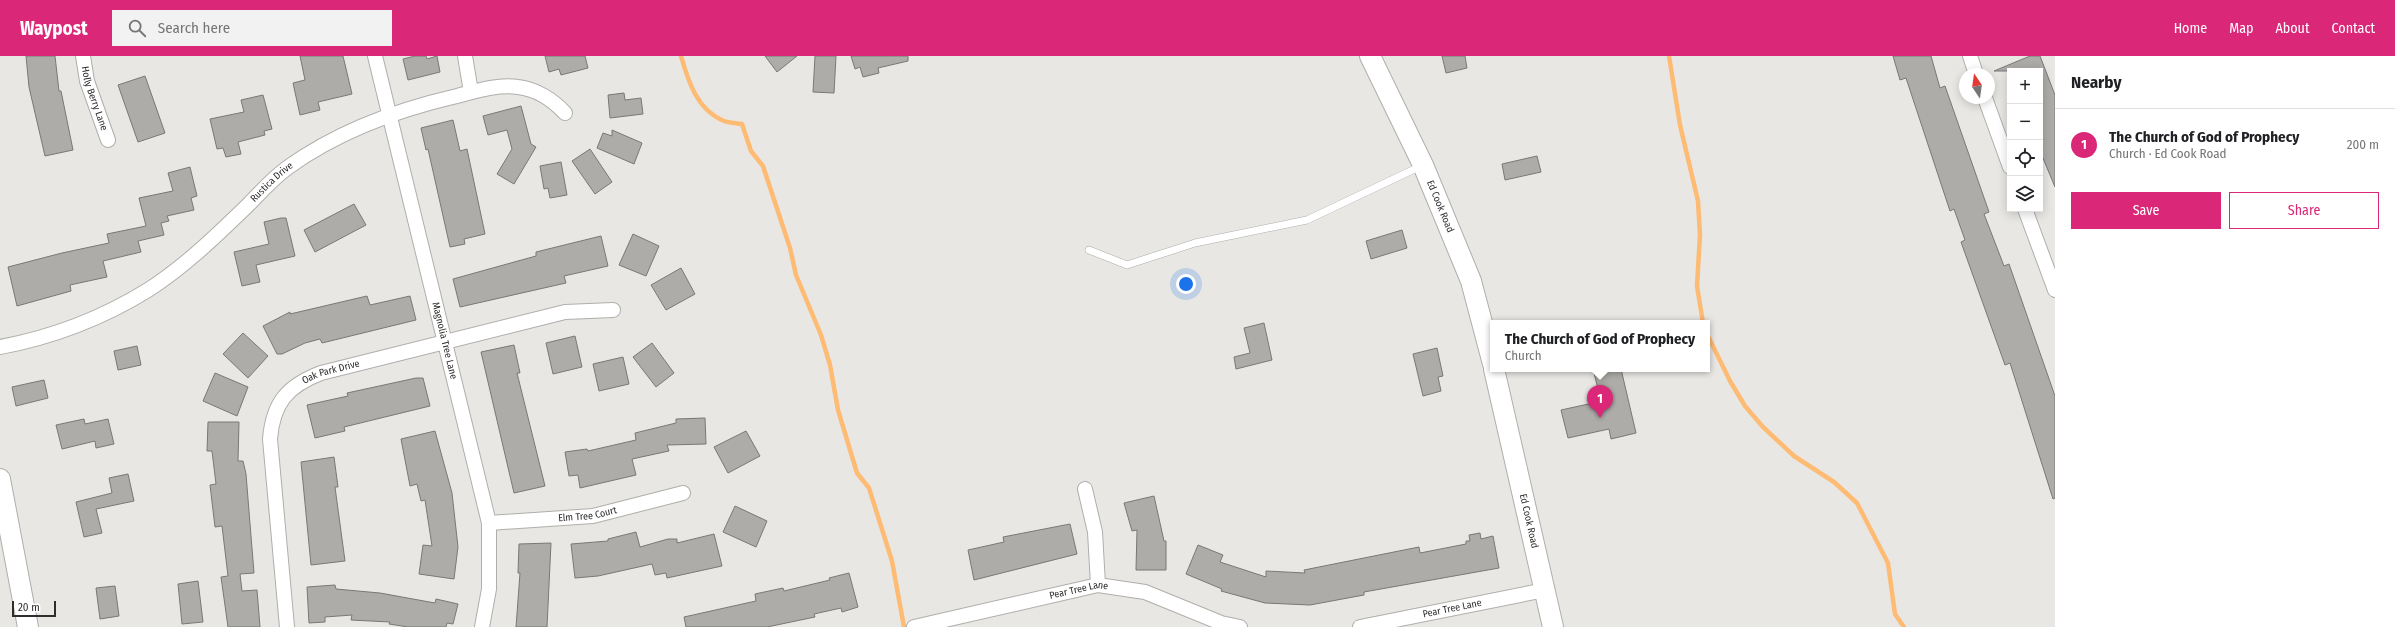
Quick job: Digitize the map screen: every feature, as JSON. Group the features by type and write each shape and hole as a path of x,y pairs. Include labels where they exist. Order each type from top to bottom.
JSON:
{"street":[{"name":"Holly Berry Lane","path":"83,56 87,81 108,140"},
{"name":"Magnolia Tree Lane","path":"375,56 489,523 489,589 482,627"},
{"path":"465,56 471,92"},
{"name":"Ed Cook Road","path":"1370,56 1423,165 1471,281 1490,353"},
{"path":"1970,56 1974,68"},
{"name":"Rustica Drive","path":"0,347 53,335 79,326 134,298 174,271 198,251 286,168 338,138 390,115 471,92 507,86 519,87 554,101 565,113"},
{"path":"1987,104 2007,159"},
{"path":"2026,212 2055,290"},
{"name":"Oak Park Drive","path":"287,627 270,439 272,420 278,406 301,381 320,373 565,312 613,310"},
{"name":"Ed Cook Road","path":"1495,372 1553,627"},
{"path":"0,479 28,627"},
{"path":"1085,488 1095,532 1098,585"},
{"name":"Elm Tree Court","path":"489,523 592,516 683,493"},
{"name":"Pear Tree Lane","path":"914,627 1098,585 1145,592 1221,625 1240,627"},
{"name":"Pear Tree Lane","path":"1360,627 1545,590"}],"lane":[{"path":"1089,250 1127,265 1195,243 1307,220 1423,165"}],"building":[{"path":"26,56 55,56 59,91 61,91 73,150 45,156 29,87"},
{"path":"300,56 343,56 352,94 318,102 320,110 300,115 293,83 305,80"},
{"path":"415,56 426,56 427,59 437,56 440,72 408,80 403,59"},
{"path":"545,56 585,56 588,68 561,75 559,69 549,72"},
{"path":"765,56 797,56 777,72"},
{"path":"815,56 836,56 834,93 813,92"},
{"path":"851,56 908,56 908,61 878,68 879,73 863,77 860,67 855,69"},
{"path":"1442,56 1465,56 1467,68 1446,73"},
{"path":"1893,56 1931,56 1940,88 1945,86 1989,212 1984,214 2004,266 2009,264 2055,396 2055,498 2053,499 2010,363 2005,365 1961,242 1965,240 1954,209 1950,211 1906,78 1900,80"},
{"path":"2030,56 2040,56 2055,95 2055,187 2043,158 2043,68 2007,68 2007,71 1995,71"},
{"path":"145,76 165,133 138,142 118,85"},
{"path":"624,93 625,100 641,98 643,114 610,118 608,95"},
{"path":"263,95 272,129 264,131 265,135 238,142 241,154 226,157 223,148 217,149 210,119 244,112 241,100"},
{"path":"521,106 531,144 536,147 514,184 497,174 512,149 507,130 488,135 483,116"},
{"path":"453,120 460,151 467,149 485,234 464,239 465,244 450,247 428,149 426,150 421,128"},
{"path":"612,130 642,143 634,164 597,148 603,133 612,136"},
{"path":"590,149 612,182 595,194 572,161"},
{"path":"1537,156 1541,172 1505,180 1502,164"},
{"path":"561,162 567,195 550,198 548,188 544,189 540,166"},
{"path":"190,167 197,196 191,198 194,210 167,216 169,221 161,223 164,235 138,241 141,252 103,261 107,277 70,285 71,291 17,306 8,267 109,243 107,234 146,226 139,198 173,191 168,173"},
{"path":"354,204 366,225 315,252 304,230"},
{"path":"286,218 295,256 256,265 260,282 242,286 234,252 269,244 264,222"},
{"path":"1402,230 1407,248 1371,259 1366,241"},
{"path":"633,234 659,246 646,276 619,265"},
{"path":"601,236 608,266 564,276 566,283 460,307 453,279 536,256 536,252"},
{"path":"681,268 695,294 666,310 651,285"},
{"path":"367,296 370,305 410,296 416,320 322,343 320,339 305,343 282,354 277,354 263,326 290,312 290,314"},
{"path":"1264,323 1272,360 1236,369 1234,357 1250,353 1244,328"},
{"path":"243,333 268,356 248,378 223,354"},
{"path":"575,336 582,367 553,374 546,343"},
{"path":"652,343 674,373 656,387 633,357"},
{"path":"514,345 520,373 517,373 545,486 514,493 481,352"},
{"path":"137,346 141,365 118,370 114,351"},
{"path":"1437,348 1443,376 1438,377 1441,391 1423,396 1413,354"},
{"path":"623,357 629,384 599,391 593,364"},
{"path":"1594,372 1622,372 1636,433 1611,439 1609,429 1568,438 1561,410 1593,403 1592,395 1599,393"},
{"path":"215,373 248,387 237,416 203,401"},
{"path":"416,378 423,378 430,406 344,427 345,431 315,438 307,405 348,396 347,393"},
{"path":"44,380 48,398 16,406 12,387"},
{"path":"705,418 706,444 667,445 669,451 632,459 636,475 580,488 578,475 569,476 565,452 587,449 588,451 636,440 635,433 676,423 676,419"},
{"path":"84,419 85,424 108,419 114,444 96,448 95,441 62,449 56,425"},
{"path":"208,422 239,422 238,461 243,461 246,474 254,573 240,574 242,591 257,590 260,627 228,627 221,577 228,576 222,526 215,527 210,485 216,484 212,451 207,451"},
{"path":"435,431 452,493 458,547 454,579 419,574 423,545 432,546 425,500 421,501 417,484 410,486 401,439"},
{"path":"746,431 760,456 728,473 714,447"},
{"path":"334,457 338,487 335,487 345,561 311,565 301,462"},
{"path":"128,474 134,501 96,509 102,533 84,537 76,502 112,493 109,478"},
{"path":"1154,496 1164,541 1166,541 1166,570 1136,570 1137,530 1132,531 1124,503"},
{"path":"735,506 767,521 756,547 723,532"},
{"path":"1070,524 1077,554 974,580 968,550 1004,542 1003,537"},
{"path":"636,532 640,547 668,539 677,539 677,543 714,534 722,566 667,578 666,573 655,575 652,564 598,576 575,578 571,544 608,541 608,539"},
{"path":"1480,533 1481,539 1493,536 1499,568 1364,592 1364,595 1310,605 1265,603 1221,591 1222,589 1186,574 1198,545 1223,555 1220,562 1266,577 1266,571 1305,573 1304,570 1419,547 1420,553 1466,544 1466,541 1470,541 1469,535"},
{"path":"551,543 547,627 516,627 520,573 518,573 519,544"},
{"path":"849,573 858,607 842,612 841,608 814,614 815,617 767,627 686,627 684,617 756,601 755,594 783,588 784,591 830,580 829,578"},
{"path":"198,581 203,622 182,624 178,584"},
{"path":"335,585 336,589 380,593 435,603 436,599 458,604 453,624 447,623 446,627 408,627 389,624 390,622 351,620 352,615 325,617 325,622 309,623 307,587"},
{"path":"115,586 119,616 100,619 96,588"}],"waterway":[{"path":"681,56 691,85 700,102 707,110 724,121 742,124 751,151 763,166 790,248 796,275 821,335 830,365 838,410 857,473 869,488 892,561 904,627"},
{"path":"1669,56 1680,125 1698,201 1700,235 1697,286 1703,320"},
{"path":"1710,340 1730,381 1745,406 1763,427 1794,456 1834,482 1857,503 1888,563 1895,614 1904,627"}],"place":[{"name":"The Church of God of Prophecy","path":"1600,418"}]}
